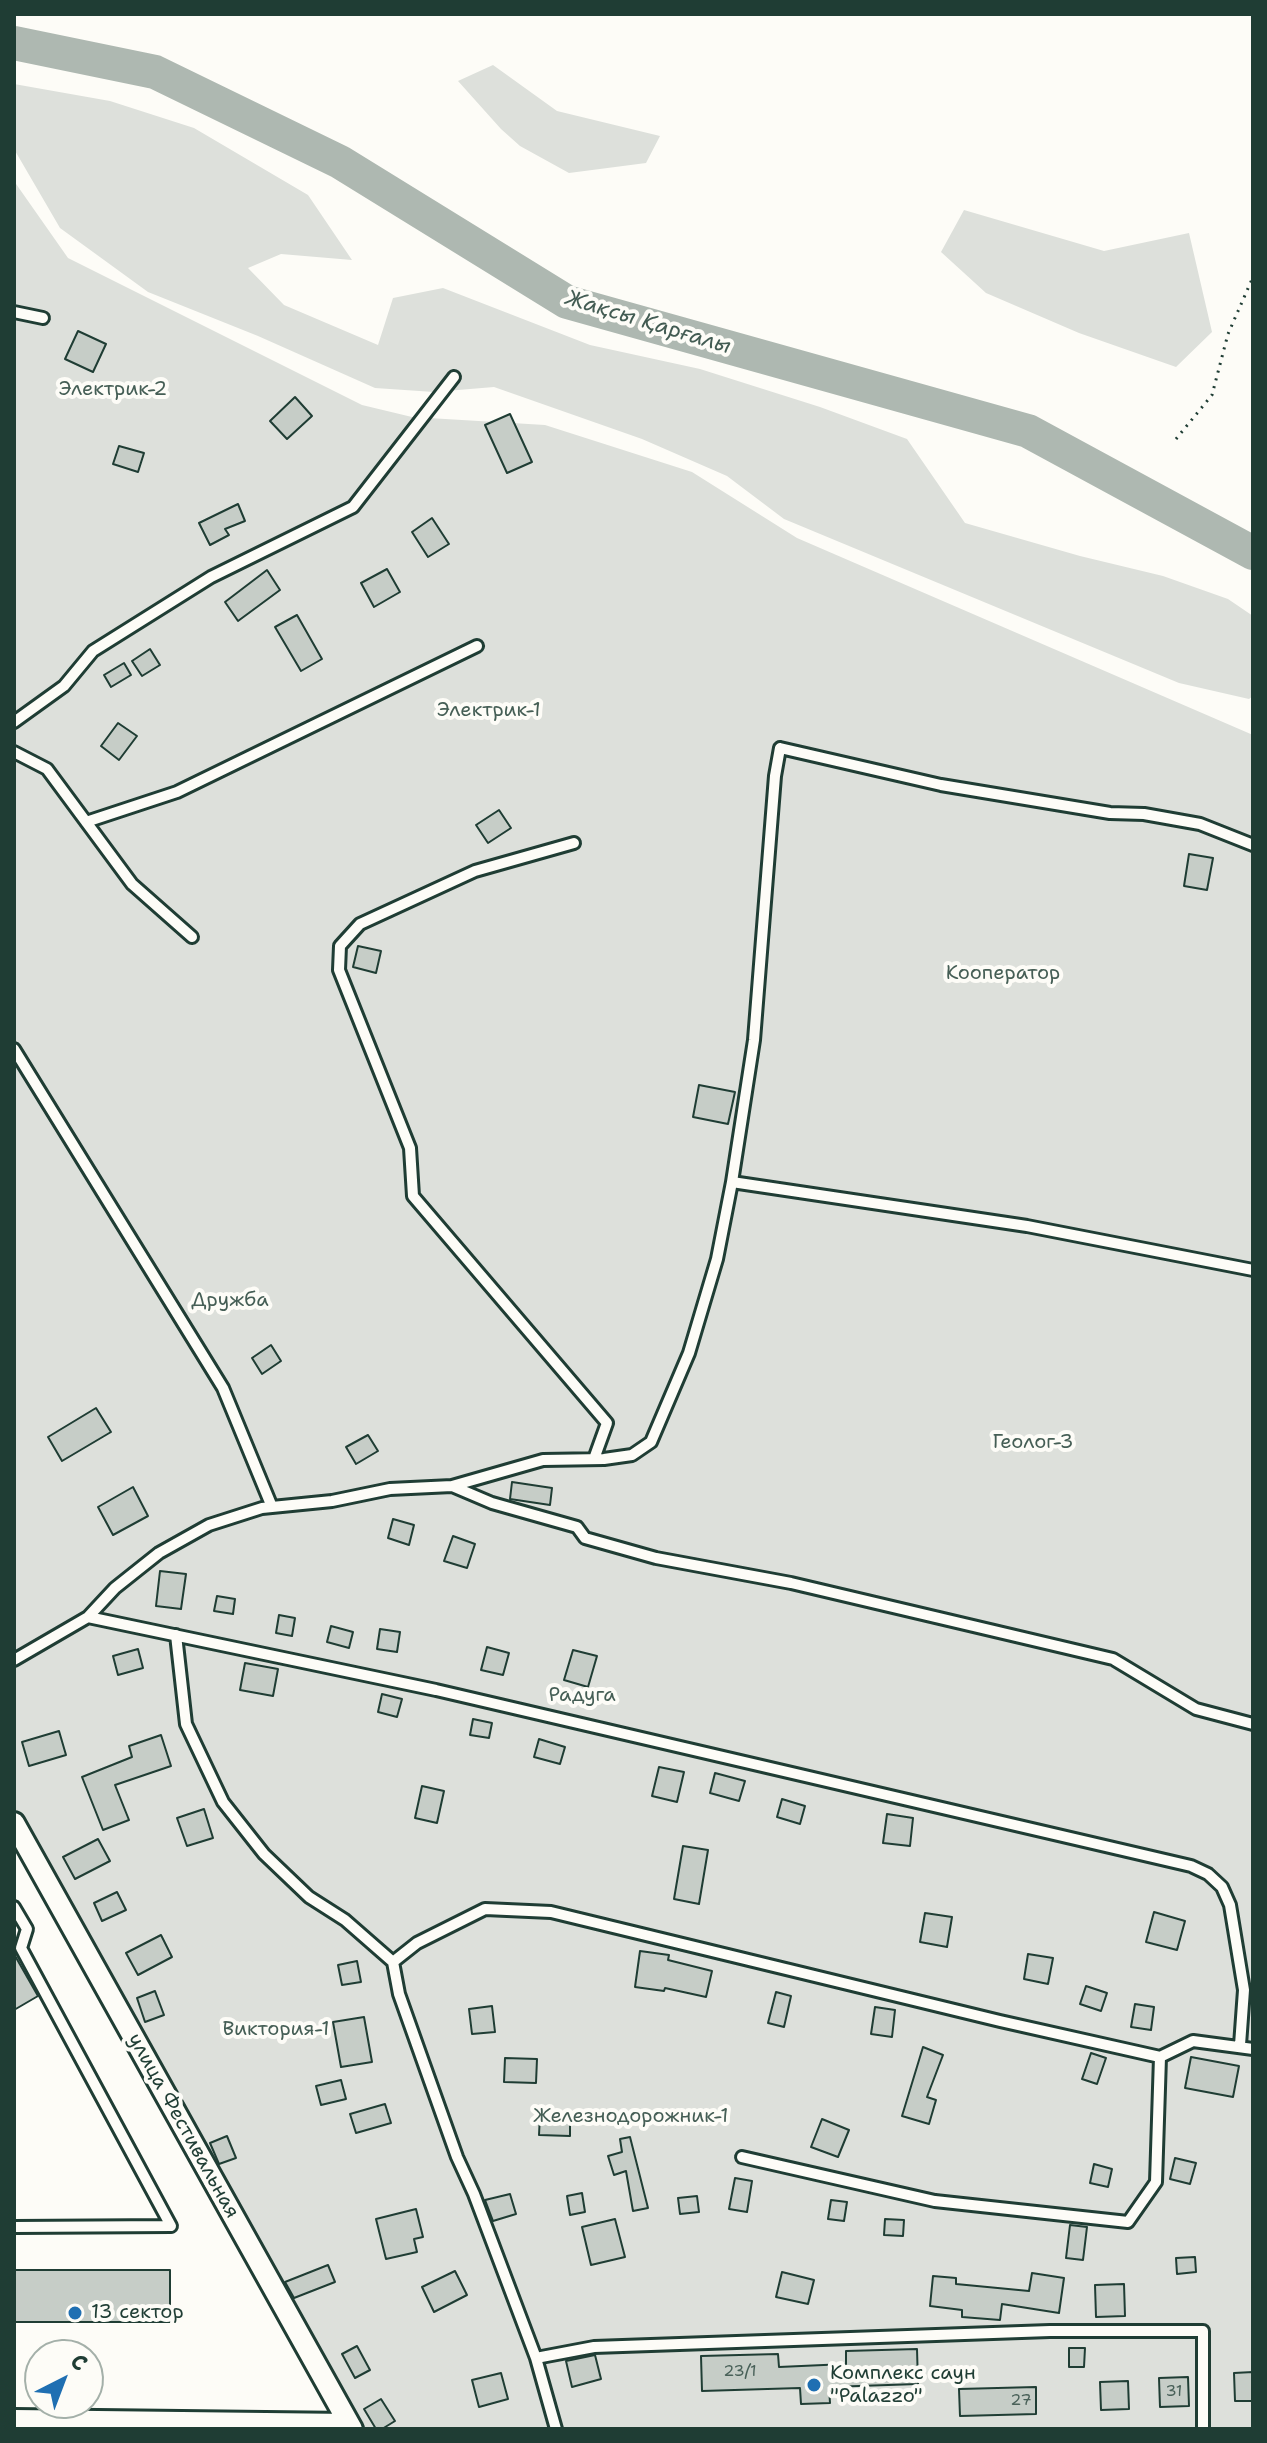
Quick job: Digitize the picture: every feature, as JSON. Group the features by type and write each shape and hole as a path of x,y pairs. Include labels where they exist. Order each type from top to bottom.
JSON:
{"street":[{"name":"улица Фестивальная","path":"14,1823 351,2426"},
{"path":"14,2420 351,2426"}],"lane":[{"path":"14,312 43,318"},
{"path":"14,722 64,686 93,651 211,577 353,507 454,377"},
{"path":"86,822 177,792 477,646"},
{"path":"14,1660 88,1617 115,1588 159,1553 209,1525 272,1507 332,1501 390,1489 452,1486 543,1460 632,1455 651,1442 689,1353 717,1259 732,1182 754,1040 775,776 780,748 941,785 1110,813 1144,814 1200,824 1253,845"},
{"path":"14,752 47,769 132,884 192,937"},
{"path":"574,843 475,871 360,924 340,946 339,970 410,1148 413,1196 607,1423 594,1459"},
{"path":"14,1049 223,1388 272,1507"},
{"path":"732,1182 1027,1226 1253,1270"},
{"path":"452,1486 492,1503 577,1527 585,1538 656,1558 791,1583 1113,1659 1196,1709 1253,1724"},
{"path":"88,1617 466,1697 1191,1866 1208,1874 1222,1887 1230,1905 1244,1990 1240,2045"},
{"path":"176,1635 186,1724 223,1802 264,1854 309,1897 345,1920 393,1962 399,1994 457,2157 536,2358 556,2429"},
{"path":"14,1907 27,1929 18,1950 171,2226 14,2227"},
{"path":"393,1962 417,1943 485,1909 551,1912 1160,2057 1193,2041 1253,2049"},
{"path":"742,2157 935,2201 1128,2222 1156,2182 1160,2057"},
{"path":"536,2358 594,2347 1050,2331 1203,2331 1203,2429"}],"path":[{"path":"1176,439 1212,395 1228,334 1253,277"}],"green space":[{"path":"493,65 557,111 660,136 646,163 569,173 520,146 458,81"},
{"path":"14,84 110,101 194,128 308,195 352,260 281,254 248,268 284,305 378,345 393,298 443,288 590,345 700,369 820,407 907,439 965,523 1163,576 1228,599 1253,616 1253,696 1249,699 1179,683 784,519 727,476 642,439 494,387 434,392 375,388 148,292 60,228 14,149"},
{"path":"14,181 68,258 362,405 412,417 545,425 692,472 797,538 1253,735 1253,2429 352,2429 14,1823"},
{"path":"964,210 1104,251 1189,233 1212,332 1176,367 1079,333 986,293 941,252"}],"building":[{"path":"78,331 106,344 93,372 65,359"},
{"path":"295,397 312,416 287,439 270,421"},
{"path":"510,414 532,462 507,473 485,425"},
{"path":"119,446 144,453 138,472 113,464"},
{"path":"238,504 245,521 225,529 229,535 210,545 199,523"},
{"path":"432,518 449,544 428,557 412,532"},
{"path":"387,569 400,592 374,607 361,583"},
{"path":"267,570 280,590 238,621 225,602"},
{"path":"297,615 322,659 301,671 275,627"},
{"path":"150,649 160,665 142,676 132,661"},
{"path":"124,663 131,675 111,687 104,675"},
{"path":"118,723 137,736 119,760 101,746"},
{"path":"499,810 511,828 488,843 476,825"},
{"path":"1189,854 1213,858 1207,890 1184,886"},
{"path":"358,946 381,951 376,973 353,967"},
{"path":"699,1085 735,1092 728,1124 693,1117"},
{"path":"271,1345 281,1361 262,1374 252,1358"},
{"path":"96,1408 111,1432 62,1461 48,1437"},
{"path":"368,1435 378,1451 356,1464 346,1447"},
{"path":"512,1482 552,1488 550,1505 510,1499"},
{"path":"133,1487 148,1516 113,1535 98,1507"},
{"path":"393,1519 414,1525 409,1545 388,1538"},
{"path":"453,1536 475,1544 467,1568 444,1561"},
{"path":"160,1571 186,1574 181,1609 156,1606"},
{"path":"217,1596 235,1599 233,1614 214,1611"},
{"path":"279,1615 295,1618 292,1636 276,1633"},
{"path":"331,1626 353,1632 349,1648 327,1642"},
{"path":"380,1629 400,1632 397,1652 377,1649"},
{"path":"487,1647 509,1653 503,1675 481,1670"},
{"path":"138,1649 143,1668 118,1675 113,1656"},
{"path":"573,1650 597,1656 588,1687 564,1680"},
{"path":"245,1663 278,1669 273,1696 240,1690"},
{"path":"382,1694 402,1699 397,1717 378,1712"},
{"path":"473,1719 492,1723 489,1738 470,1735"},
{"path":"59,1731 66,1755 29,1766 22,1742"},
{"path":"161,1735 171,1766 115,1785 129,1820 103,1830 82,1777 132,1757 129,1746"},
{"path":"539,1739 565,1747 560,1764 534,1757"},
{"path":"659,1767 684,1772 677,1802 652,1796"},
{"path":"715,1773 745,1781 739,1801 710,1793"},
{"path":"422,1786 444,1791 437,1823 415,1818"},
{"path":"782,1799 805,1806 800,1824 777,1817"},
{"path":"204,1809 213,1838 187,1846 177,1818"},
{"path":"887,1814 913,1818 910,1846 883,1843"},
{"path":"98,1839 110,1861 75,1879 63,1857"},
{"path":"683,1846 708,1850 699,1904 674,1899"},
{"path":"117,1892 126,1910 102,1921 94,1903"},
{"path":"1154,1912 1185,1921 1177,1950 1146,1942"},
{"path":"925,1913 952,1917 947,1947 920,1942"},
{"path":"161,1935 172,1957 138,1975 126,1953"},
{"path":"640,1951 669,1955 668,1960 712,1971 706,1997 665,1988 664,1991 635,1987"},
{"path":"14,1954 38,1996 14,2010"},
{"path":"1028,1954 1053,1958 1048,1984 1024,1979"},
{"path":"357,1961 361,1982 342,1985 338,1965"},
{"path":"1086,1986 1107,1993 1101,2011 1080,2004"},
{"path":"155,1991 164,2015 145,2022 137,1998"},
{"path":"776,1992 791,1996 784,2027 768,2023"},
{"path":"1135,2004 1154,2007 1151,2030 1131,2027"},
{"path":"492,2006 495,2032 472,2034 469,2009"},
{"path":"875,2007 895,2010 892,2037 871,2034"},
{"path":"364,2017 372,2062 341,2067 333,2022"},
{"path":"923,2047 943,2055 927,2097 936,2100 929,2124 902,2116"},
{"path":"1091,2053 1106,2058 1097,2084 1082,2079"},
{"path":"1191,2057 1239,2066 1233,2097 1185,2088"},
{"path":"505,2058 537,2059 536,2083 504,2082"},
{"path":"341,2080 346,2099 321,2105 316,2086"},
{"path":"385,2104 391,2123 356,2133 350,2114"},
{"path":"540,2115 570,2116 570,2136 539,2135"},
{"path":"822,2119 849,2130 838,2157 811,2147"},
{"path":"227,2136 236,2158 219,2164 210,2143"},
{"path":"630,2137 648,2208 633,2211 626,2171 614,2175 608,2156 622,2152 620,2139"},
{"path":"1175,2158 1196,2163 1190,2184 1170,2179"},
{"path":"1094,2164 1112,2169 1108,2187 1090,2183"},
{"path":"735,2178 752,2181 747,2212 729,2209"},
{"path":"582,2193 585,2212 570,2215 567,2196"},
{"path":"510,2194 516,2214 493,2221 485,2200"},
{"path":"697,2196 699,2212 680,2214 678,2198"},
{"path":"831,2200 847,2202 844,2221 828,2219"},
{"path":"416,2209 423,2237 414,2239 417,2252 386,2259 376,2219"},
{"path":"615,2219 625,2257 591,2265 582,2227"},
{"path":"885,2219 904,2220 903,2236 884,2235"},
{"path":"1070,2225 1087,2227 1083,2260 1066,2258"},
{"path":"1195,2257 1196,2272 1177,2274 1176,2258"},
{"path":"328,2265 335,2282 294,2298 285,2282"},
{"path":"14,2270 170,2270 170,2322 14,2322"},
{"path":"455,2271 467,2295 434,2312 422,2287"},
{"path":"782,2272 814,2280 808,2304 776,2297"},
{"path":"1032,2273 1064,2278 1059,2313 1002,2304 1000,2320 962,2317 962,2310 930,2306 933,2276 956,2278 956,2284 1029,2291"},
{"path":"1124,2284 1125,2316 1096,2317 1095,2285"},
{"path":"357,2346 370,2370 355,2378 342,2354"},
{"path":"1069,2348 1085,2348 1084,2367 1069,2367"},
{"path":"917,2349 918,2384 829,2387 830,2403 801,2404 800,2388 702,2391 701,2356 778,2354 779,2367 846,2364 846,2351"},
{"path":"595,2355 601,2379 572,2387 566,2361"},
{"path":"1253,2372 1253,2401 1235,2401 1234,2373"},
{"path":"501,2373 508,2399 479,2407 472,2380"},
{"path":"1188,2377 1189,2406 1160,2407 1159,2378"},
{"path":"1128,2381 1129,2409 1101,2410 1100,2382"},
{"path":"1036,2387 1036,2414 960,2416 959,2389"},
{"path":"381,2399 395,2421 376,2429 364,2409"}],"waterway":[{"name":"Жақсы Қарғалы","path":"14,43 155,72 340,162 567,302 1028,431 1253,553"}],"place":[{"name":"13 сектор","path":"75,2313"},
{"name":"Комплекс саун \"Palazzo\"","path":"814,2385"}],"park label":[{"name":"Электрик-2","path":"113,390"},
{"name":"Электрик-1","path":"489,711"},
{"name":"Кооператор","path":"1003,974"},
{"name":"Дружба","path":"230,1301"},
{"name":"Геолог-3","path":"1033,1443"},
{"name":"Радуга","path":"582,1696"},
{"name":"Виктория-1","path":"276,2030"},
{"name":"Железнодорожник-1","path":"631,2117"}]}
